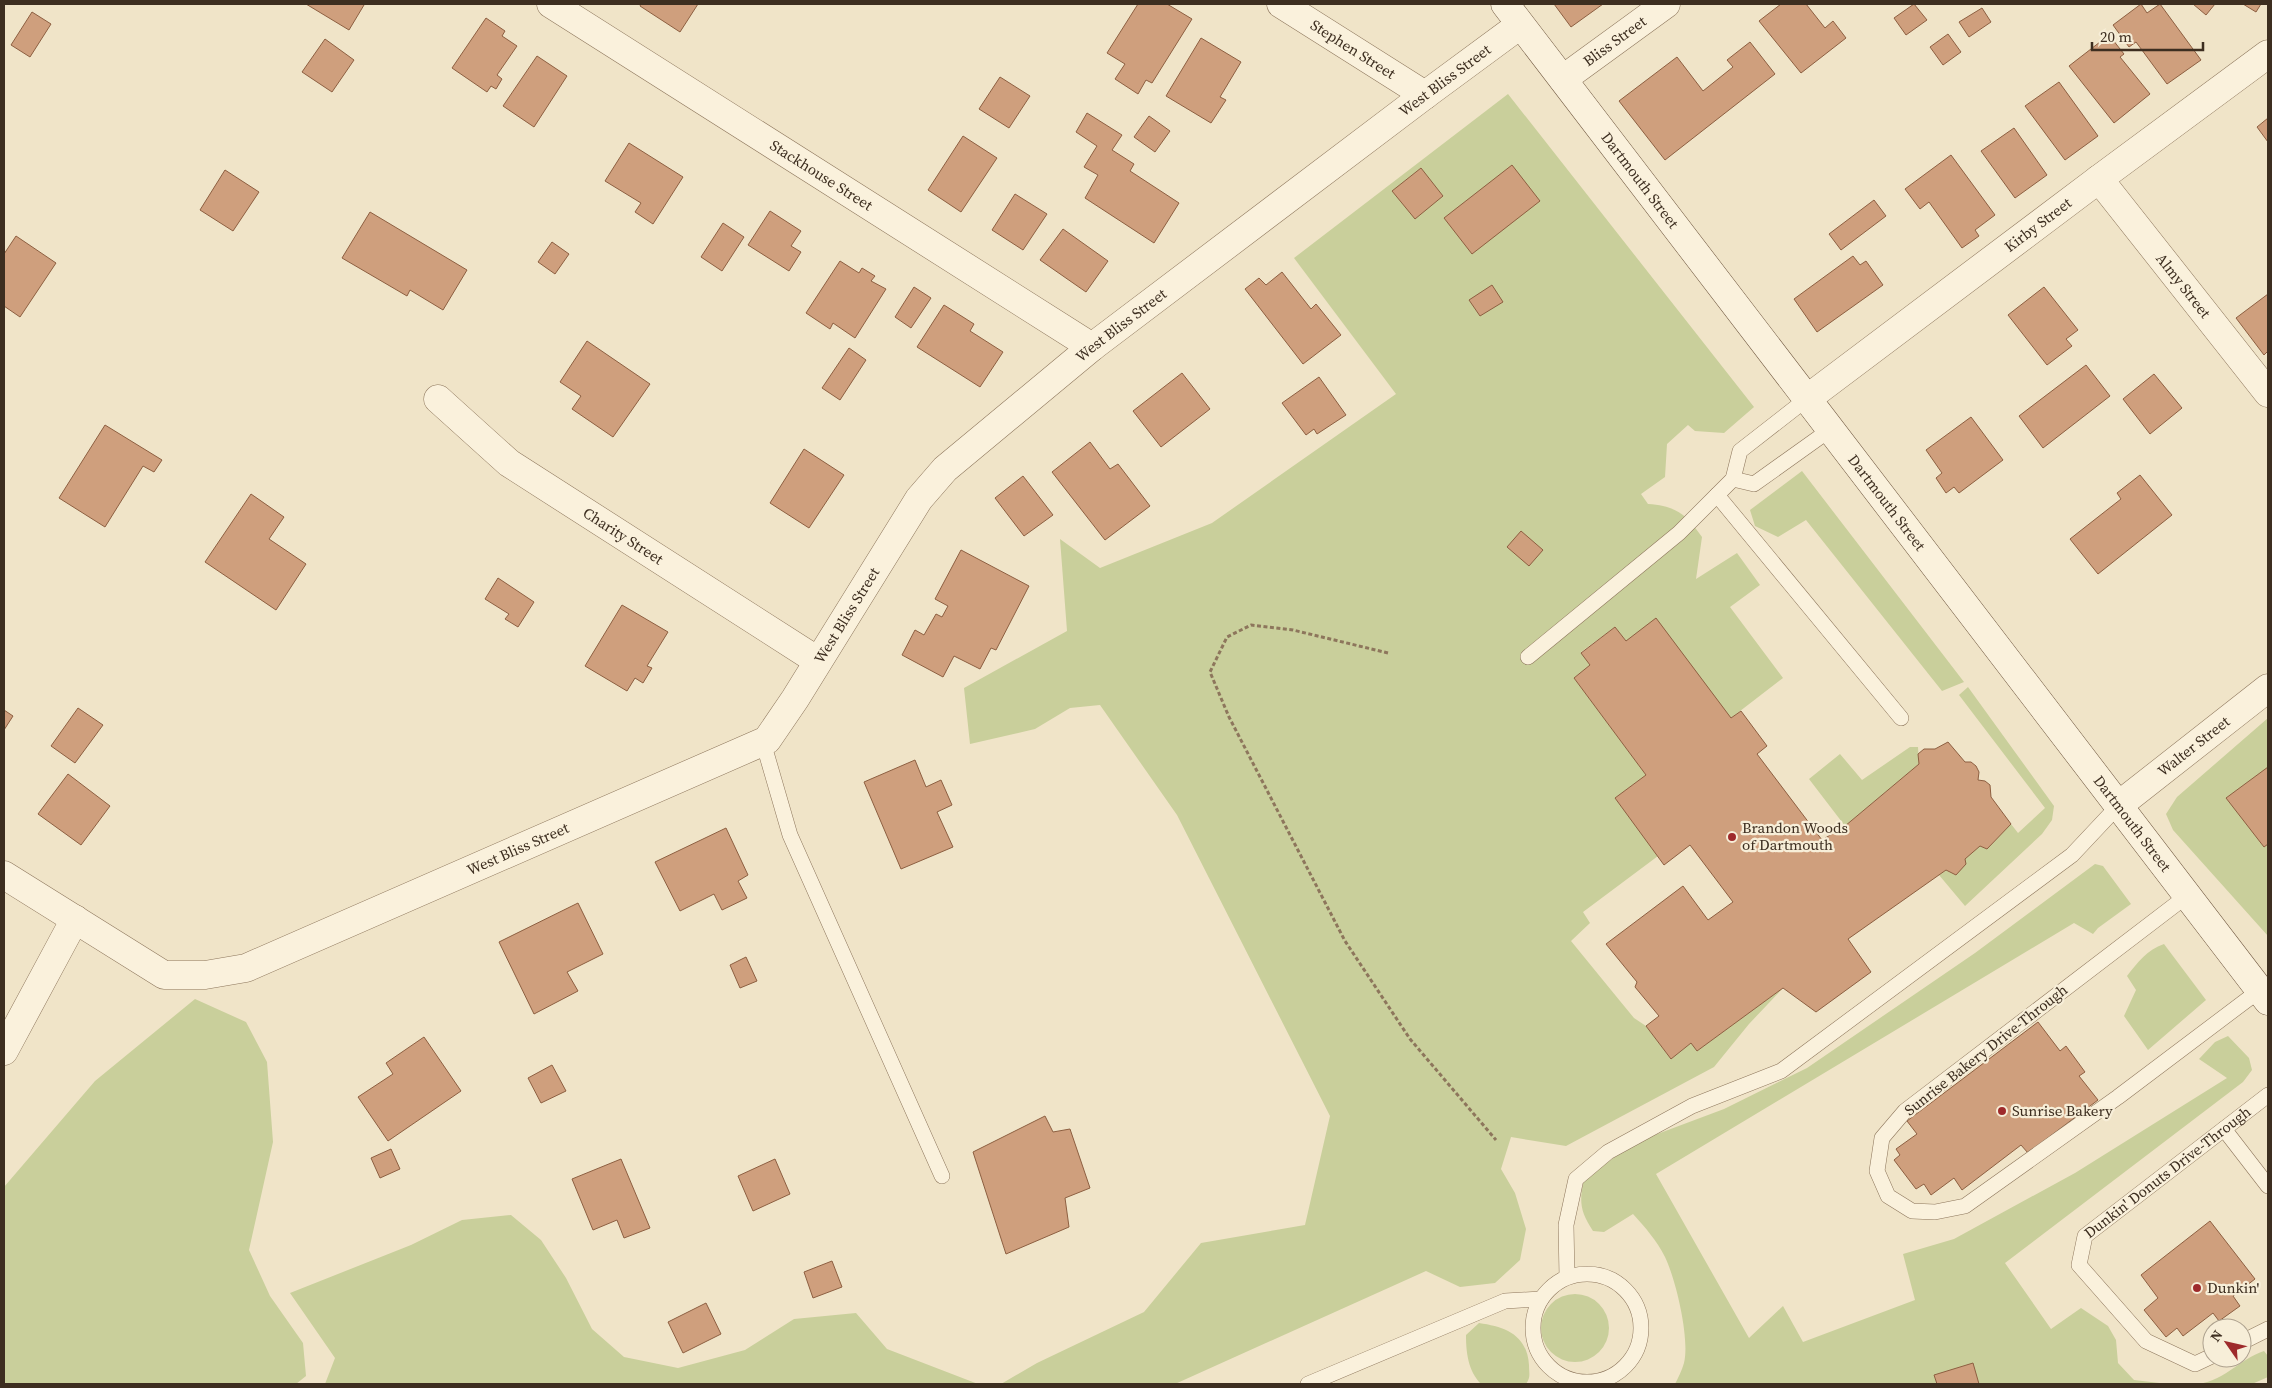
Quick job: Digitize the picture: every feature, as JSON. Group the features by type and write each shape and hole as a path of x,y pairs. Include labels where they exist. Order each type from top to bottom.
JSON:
{"street":[{"name":"Stackhouse Street","path":"551,4 1092,347"},
{"name":"Stephen Street","path":"1281,4 1425,95"},
{"name":"Bliss Street","path":"1563,80 1666,4"},
{"name":"West Bliss Street","path":"4,875 164,975 205,975 246,968 767,740 919,499 945,469 1092,347 1425,95 1513,14"},
{"name":"Dartmouth Street","path":"1513,14 2264,995"},
{"name":"Kirby Street","path":"1808,398 2268,54"},
{"name":"Almy Street","path":"2099,179 2268,393"},
{"name":"Charity Street","path":"438,399 509,464 818,661"},
{"name":"Walter Street","path":"2119,805 2268,688"},
{"path":"4,1051 75,919"}],"lane":[{"path":"1528,657 1679,533 1733,480 1740,451 1808,398"},
{"path":"1733,480 1754,484 1831,429"},
{"path":"1717,495 1901,718"},
{"path":"762,742 790,835 942,1176"},
{"path":"1567,1277 1566,1225 1576,1179 1608,1152 1692,1106 1781,1071 2072,855 2119,805"},
{"name":"Sunrise Bakery Drive-Through","path":"2188,896 1904,1111 1882,1138 1877,1171 1888,1196 1912,1211 1935,1212 1965,1206 2264,995"},
{"name":"Dunkin' Donuts Drive-Through","path":"2202,1361 2195,1364 2146,1341 2079,1265 2085,1236 2268,1095"},
{"path":"2224,1129 2268,1186"},
{"path":"1583,1274 1600,1275 1616,1282 1628,1292 1638,1309 1641,1328 1638,1346 1629,1363 1614,1375 1596,1382 1577,1383 1560,1375 1545,1364 1536,1347 1532,1331 1534,1314 1541,1298 1552,1285 1567,1277 1583,1274"},
{"path":"1308,1384 1505,1301 1541,1298"},
{"path":"2252,1337 2268,1328"}],"path":[{"path":"1388,653 1292,630 1251,625 1227,638 1210,672 1229,717 1345,941 1410,1039 1496,1140"}],"green space":[{"path":"1508,94 1754,407 1724,433 1695,431 1688,425 1667,444 1665,477 1641,494 1648,504 1666,507 1680,513 1691,522 1702,537 1696,579 1737,553 1760,585 1730,607 1783,678 1731,718 1626,641 1615,627 1581,652 1590,665 1574,678 1646,775 1615,798 1658,856 1583,912 1590,923 1571,941 1634,1018 1646,1026 1671,1059 1691,1043 1697,1051 1783,988 1749,1024 1714,1067 1566,1146 1511,1137 1501,1169 1515,1193 1526,1229 1520,1260 1495,1283 1460,1287 1426,1271 1175,1384 1001,1384 1037,1363 1144,1312 1201,1243 1305,1225 1330,1116 1177,815 1100,705 1070,708 1035,729 970,744 964,688 1067,631 1060,539 1100,568 1212,523 1396,394 1294,258"},
{"path":"1802,471 1964,682 1942,691 1806,520 1778,537 1755,526 1750,510"},
{"path":"1968,687 2054,806 2052,820 2042,834 1965,906 1939,875 1980,846 1987,849 2011,824 2018,833 2045,808 1959,695"},
{"path":"2268,718 2268,936 2173,830 2166,814 2177,797"},
{"path":"1910,747 1918,747 1919,764 1845,826 1809,779 1840,754 1862,780"},
{"path":"2095,864 2103,866 2131,904 2098,928 2093,934 2074,923 1656,1174 1749,1338 1783,1306 1803,1342 1915,1300 1903,1254 1954,1239 2075,1173 2227,1078 2199,1059 2215,1042 2228,1036 2249,1058 2252,1070 2243,1082 2005,1263 2051,1329 2081,1308 2108,1326 2116,1340 2118,1363 2134,1380 2168,1384 1675,1384 1684,1363 1684,1325 1677,1294 1665,1257 1650,1234 1633,1214 1604,1232 1593,1231 1583,1212 1581,1194 1584,1179 1636,1142 1724,1109 1807,1068 1975,953"},
{"path":"2164,944 2206,1000 2148,1050 2124,1016 2136,990 2127,976 2148,953"},
{"path":"195,999 246,1022 267,1062 273,1142 249,1250 270,1296 303,1343 306,1376 296,1384 4,1384 4,1187 95,1081"},
{"path":"511,1215 541,1240 566,1278 592,1329 624,1357 678,1368 745,1350 794,1319 856,1313 887,1349 978,1384 325,1384 335,1358 290,1293 411,1245 462,1220"},
{"path":"1582,1294 1594,1300 1603,1309 1609,1321 1607,1341 1599,1352 1582,1362 1568,1362 1551,1352 1543,1341 1541,1321 1551,1304 1562,1296"},
{"path":"1479,1323 1506,1330 1513,1334 1524,1346 1529,1365 1529,1377 1526,1384 1481,1384 1477,1379 1469,1361 1466,1335"},
{"path":"2264,1351 2268,1356 2268,1377 2252,1384 2193,1384 2213,1380 2234,1368 2252,1368 2252,1357"}],"building":[{"path":"306,4 362,4 364,5 349,30"},
{"path":"641,4 698,4 680,32 640,6"},
{"path":"1138,4 1167,4 1192,19 1152,83 1146,80 1138,94 1115,79 1125,64 1107,53"},
{"path":"1554,4 1603,4 1571,27"},
{"path":"1781,4 1806,4 1825,28 1833,21 1846,38 1801,73 1759,21"},
{"path":"1914,4 1927,20 1906,35 1894,18"},
{"path":"2141,4 2147,13 2160,4 2201,60 2167,84 2136,42 2129,47 2113,25"},
{"path":"2193,4 2215,4 2206,15"},
{"path":"2243,4 2261,4 2256,12"},
{"path":"1982,8 1991,22 1969,37 1959,22"},
{"path":"32,12 51,24 30,57 11,45"},
{"path":"486,18 505,31 502,36 517,46 497,75 502,79 496,89 491,86 487,92 452,68"},
{"path":"1948,34 1961,52 1943,65 1930,47"},
{"path":"2109,35 2124,54 2120,57 2150,94 2114,123 2069,66"},
{"path":"1201,38 1241,62 1220,97 1226,100 1211,123 1166,96"},
{"path":"325,39 354,60 332,92 302,72"},
{"path":"1750,42 1775,74 1665,160 1619,101 1677,57 1703,91 1733,67 1727,60"},
{"path":"537,56 567,76 534,127 503,106"},
{"path":"1000,77 1030,96 1009,128 979,109"},
{"path":"2059,82 2098,136 2065,160 2025,106"},
{"path":"1087,113 1122,135 1112,150 1134,164 1130,171 1179,203 1154,243 1085,198 1098,175 1084,167 1097,146 1076,132"},
{"path":"1149,116 1170,131 1155,152 1134,137"},
{"path":"2268,118 2268,142 2257,127"},
{"path":"2014,128 2047,175 2015,198 1981,151"},
{"path":"963,136 997,158 961,212 928,190"},
{"path":"629,143 683,177 653,224 635,212 641,203 605,181"},
{"path":"1951,155 1995,215 1975,230 1979,236 1962,248 1929,202 1920,209 1905,189"},
{"path":"1512,165 1540,201 1472,254 1444,218"},
{"path":"1421,168 1443,196 1415,219 1392,191"},
{"path":"225,170 259,192 233,231 200,210"},
{"path":"1015,194 1047,214 1023,250 992,230"},
{"path":"1874,200 1886,216 1841,250 1829,234"},
{"path":"770,211 801,231 791,246 801,252 789,271 748,245"},
{"path":"370,212 467,270 443,310 410,290 407,296 342,258"},
{"path":"723,223 744,237 722,271 701,257"},
{"path":"1063,229 1108,261 1086,292 1040,260"},
{"path":"16,236 56,263 20,317 4,306 4,254"},
{"path":"552,242 569,254 555,274 538,262"},
{"path":"1853,256 1860,265 1866,261 1883,285 1817,332 1794,299"},
{"path":"840,261 859,273 862,268 875,276 871,281 886,289 855,338 833,323 830,329 806,313"},
{"path":"1282,272 1311,309 1316,304 1341,335 1303,364 1245,289 1259,278 1266,285"},
{"path":"1492,285 1503,302 1480,316 1469,300"},
{"path":"914,287 931,298 911,328 895,317"},
{"path":"2044,287 2078,330 2066,339 2072,346 2047,365 2008,315"},
{"path":"2268,294 2268,351 2264,355 2236,318"},
{"path":"944,305 974,324 970,331 1003,352 980,387 917,347"},
{"path":"587,341 650,384 613,437 572,409 581,396 560,382"},
{"path":"849,348 866,360 840,400 822,388"},
{"path":"2086,365 2110,396 2043,448 2019,416"},
{"path":"1182,373 1210,409 1161,447 1133,411"},
{"path":"2154,374 2182,408 2150,434 2123,399"},
{"path":"1319,377 1346,415 1317,434 1314,429 1306,435 1282,403"},
{"path":"1971,417 2003,460 1959,493 1954,487 1946,493 1936,478 1942,473 1926,450"},
{"path":"105,425 162,460 154,472 143,466 105,527 59,498"},
{"path":"1090,442 1110,469 1118,464 1150,506 1105,540 1052,472"},
{"path":"804,449 844,475 809,528 770,503"},
{"path":"2140,475 2172,515 2098,574 2070,539 2121,499 2117,493"},
{"path":"1023,476 1053,515 1024,536 995,498"},
{"path":"251,494 284,517 269,539 306,564 276,610 205,562"},
{"path":"1521,531 1543,550 1529,566 1507,547"},
{"path":"961,550 1029,586 996,650 991,648 980,669 954,656 943,677 902,655 915,630 924,635 936,614 942,617 948,606 935,599"},
{"path":"498,578 534,602 518,627 505,619 509,614 485,599"},
{"path":"622,605 668,632 647,666 652,668 643,683 635,678 627,691 585,666"},
{"name":"Brandon Woods of Dartmouth","path":"1656,618 1731,718 1741,711 1767,746 1757,754 1822,840 1845,826 1919,764 1918,754 1924,749 1935,749 1948,742 1965,762 1971,762 1976,766 1979,772 1978,780 1985,781 1990,785 1991,797 2011,824 1987,849 1980,846 1965,859 1966,864 1956,875 1946,870 1848,939 1871,972 1816,1012 1783,988 1697,1051 1691,1043 1671,1059 1646,1026 1659,1016 1635,987 1637,982 1606,944 1683,886 1708,920 1733,902 1690,845 1664,865 1615,798 1646,775 1574,678 1590,665 1581,653 1615,627 1626,641"},
{"path":"78,708 103,725 75,763 51,746"},
{"path":"4,710 13,716 4,730"},
{"path":"915,760 926,787 941,780 952,805 937,812 953,847 901,869 864,782"},
{"path":"2268,767 2268,844 2264,847 2226,798"},
{"path":"68,774 110,806 81,845 38,814"},
{"path":"726,828 748,875 738,881 747,898 722,910 714,894 680,911 655,862"},
{"path":"578,903 603,954 567,972 578,991 534,1014 499,942"},
{"path":"746,957 757,981 740,988 730,965"},
{"name":"Sunrise Bakery","path":"2038,1022 2060,1051 2066,1046 2085,1072 2079,1076 2098,1100 2028,1153 2021,1145 1962,1190 1954,1178 1931,1195 1924,1184 1916,1189 1894,1160 1900,1155 1896,1149 1917,1134 1907,1121"},
{"path":"424,1037 461,1091 388,1141 358,1097 393,1074 386,1063"},
{"path":"552,1065 566,1091 541,1103 528,1078"},
{"path":"1045,1116 1053,1132 1070,1129 1090,1188 1065,1198 1069,1227 1006,1254 973,1152"},
{"path":"391,1149 400,1169 380,1178 371,1158"},
{"path":"621,1159 650,1228 624,1238 617,1220 593,1230 572,1179"},
{"path":"775,1159 790,1194 753,1211 738,1176"},
{"name":"Dunkin'","path":"2210,1221 2255,1279 2233,1296 2240,1306 2223,1318 2217,1318 2213,1313 2206,1318 2202,1318 2202,1321 2183,1336 2177,1328 2166,1337 2144,1310 2158,1298 2141,1275"},
{"path":"832,1261 842,1287 813,1298 804,1272"},
{"path":"706,1303 721,1334 683,1353 668,1322"},
{"path":"1973,1363 1979,1384 1937,1384 1934,1375"}],"place":[{"name":"Brandon Woods of Dartmouth","path":"1732,837"},
{"name":"Sunrise Bakery","path":"2002,1111"},
{"name":"Dunkin'","path":"2197,1288"}]}
